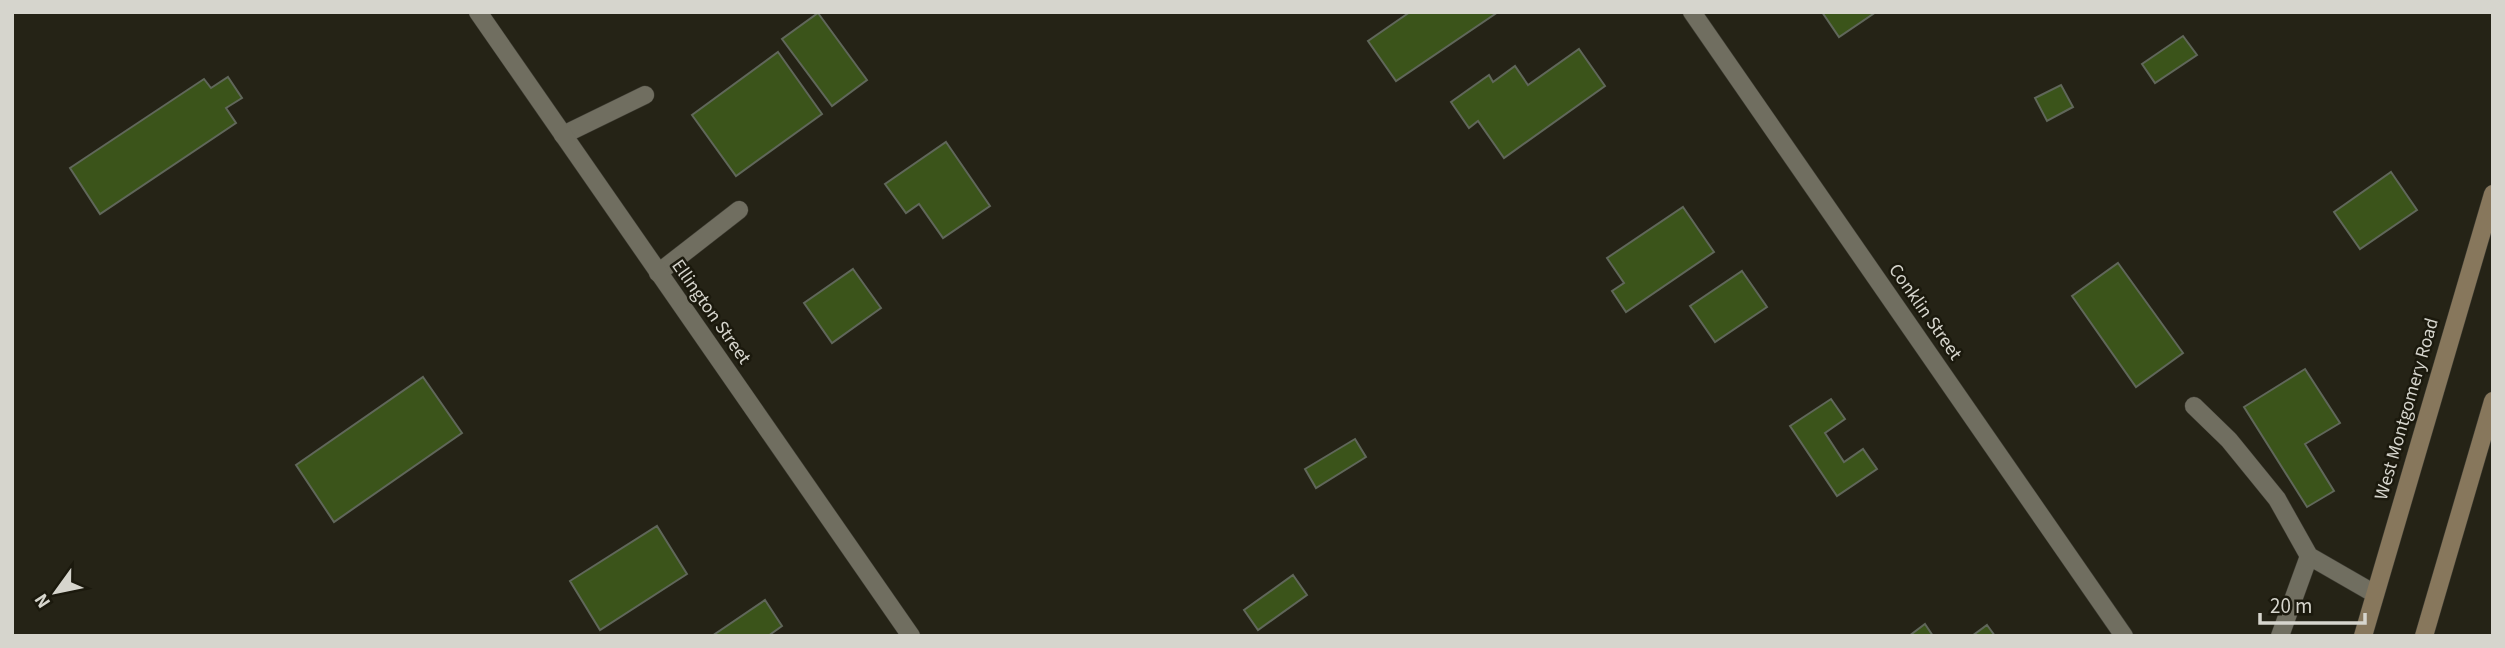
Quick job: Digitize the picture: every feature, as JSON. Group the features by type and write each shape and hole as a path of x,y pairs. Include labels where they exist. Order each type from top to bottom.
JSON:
{"main road":[{"name":"West Montgomery Road","path":"2363,636 2493,194"},
{"path":"2424,636 2493,401"}],"street":[{"name":"Ellington Street","path":"478,12 911,636"},
{"name":"Conklin Street","path":"1692,12 2124,636"},
{"path":"563,135 645,95"},
{"path":"658,273 739,211"},
{"path":"2194,406 2229,440 2277,499 2309,556 2375,594"},
{"path":"2280,636 2309,556"}],"building":[{"path":"1410,12 1498,12 1396,81 1368,41"},
{"path":"1822,12 1876,12 1839,37"},
{"path":"818,13 867,80 832,106 782,39"},
{"path":"2183,36 2197,55 2155,83 2142,64"},
{"path":"1579,49 1605,86 1504,158 1478,121 1469,128 1451,102 1489,75 1493,82 1515,66 1528,85"},
{"path":"778,52 822,114 736,176 692,115"},
{"path":"228,77 242,98 226,108 236,123 100,214 70,168 204,79 211,88"},
{"path":"2061,85 2073,107 2047,121 2035,98"},
{"path":"946,142 990,206 943,238 919,204 906,213 885,184"},
{"path":"2391,172 2417,210 2360,249 2334,212"},
{"path":"1683,207 1714,252 1626,312 1612,291 1624,283 1607,258"},
{"path":"2118,263 2183,353 2136,387 2072,296"},
{"path":"853,269 881,308 832,343 804,303"},
{"path":"1742,271 1767,307 1715,342 1690,306"},
{"path":"2305,369 2340,423 2305,444 2334,491 2307,507 2244,407"},
{"path":"423,377 462,433 334,522 296,465"},
{"path":"1831,399 1845,419 1825,433 1844,462 1863,449 1877,469 1837,496 1790,426"},
{"path":"1355,439 1366,457 1316,488 1305,469"},
{"path":"657,526 687,574 600,630 570,581"},
{"path":"1293,575 1307,595 1258,630 1244,610"},
{"path":"765,600 782,626 768,636 712,636"},
{"path":"1925,624 1933,636 1909,636"},
{"path":"1987,625 1995,636 1972,636"}]}
